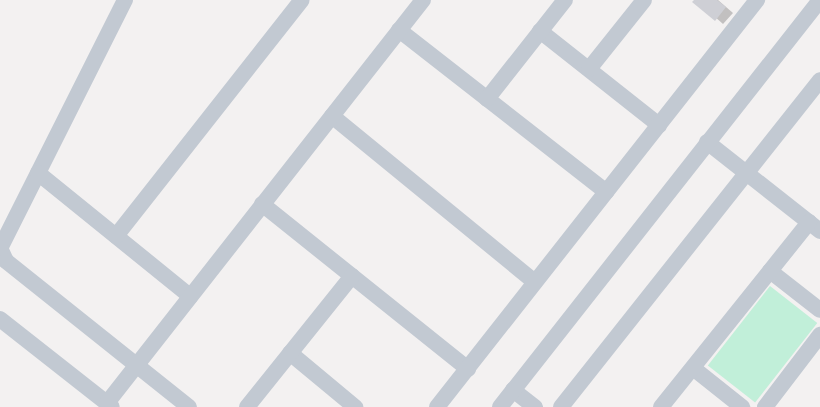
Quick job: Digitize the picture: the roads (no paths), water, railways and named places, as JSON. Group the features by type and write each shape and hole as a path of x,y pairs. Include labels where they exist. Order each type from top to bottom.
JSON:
{"street":[{"path":"125,0 0,248 6,261 189,407"},
{"path":"116,236 302,0"},
{"path":"0,319 109,405 137,364 423,0"},
{"path":"487,99 565,0"},
{"path":"589,69 644,0"},
{"path":"438,407 757,0"},
{"path":"500,407 820,0"},
{"path":"399,30 606,192"},
{"path":"540,31 659,124"},
{"path":"561,407 820,80"},
{"path":"332,116 535,282"},
{"path":"662,407 770,271 814,227 707,142"},
{"path":"38,173 190,296"},
{"path":"262,204 468,369"},
{"path":"770,271 820,310"},
{"path":"247,407 352,276"},
{"path":"765,407 820,335"},
{"path":"290,353 355,407"},
{"path":"693,368 742,407"},
{"path":"513,390 536,407"}]}
